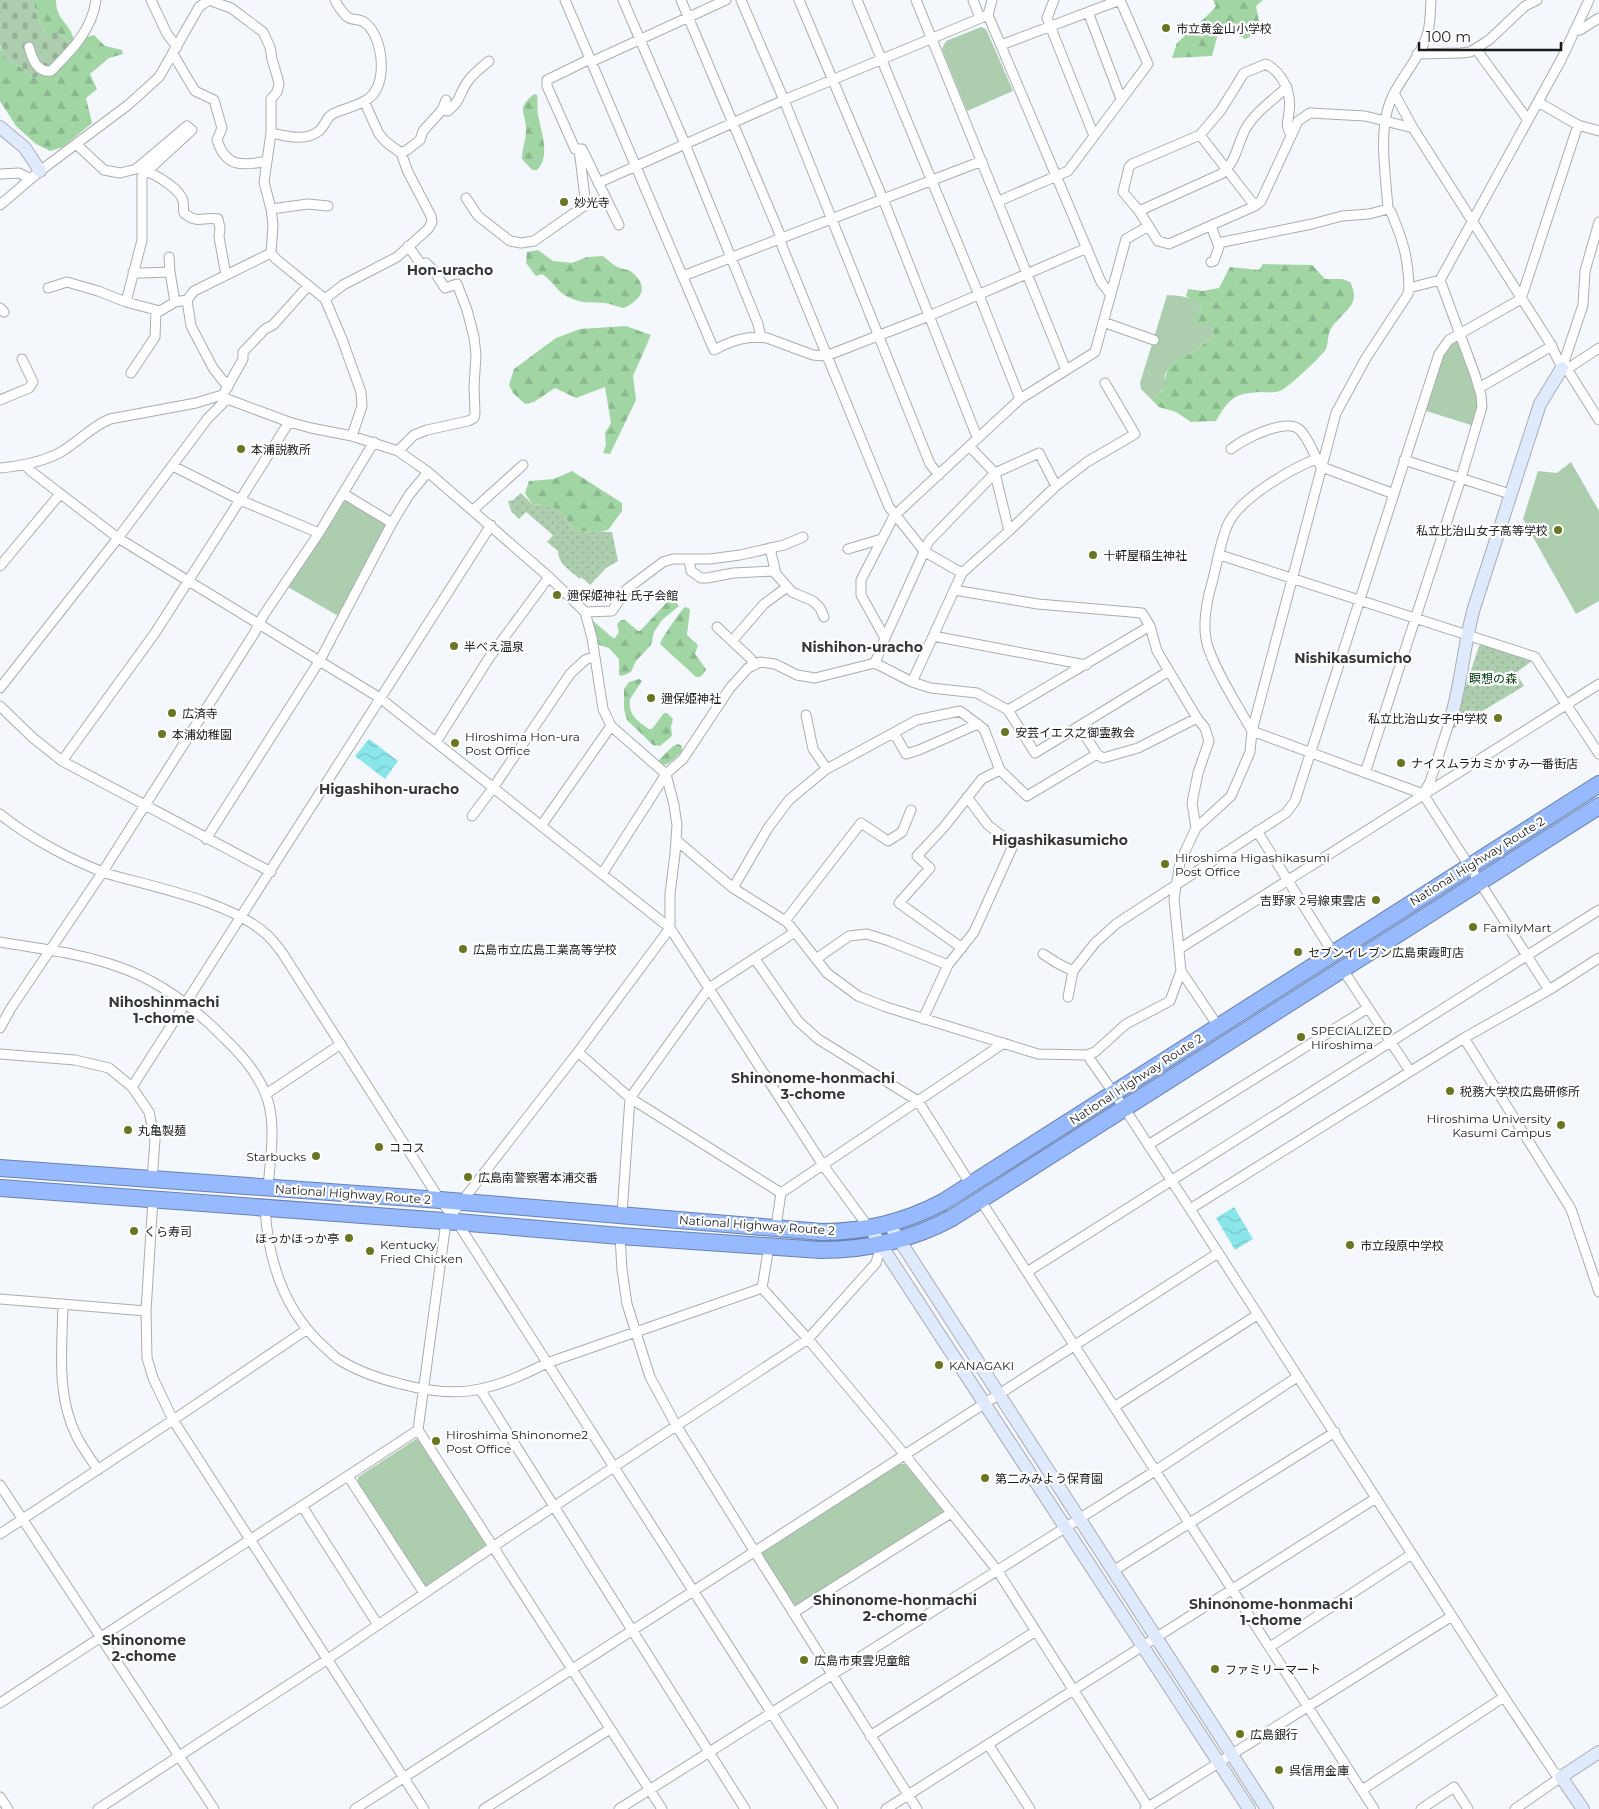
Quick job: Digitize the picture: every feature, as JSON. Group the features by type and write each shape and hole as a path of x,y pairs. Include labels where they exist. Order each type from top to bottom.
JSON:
{"highway":[{"name":"National Highway Route 2","path":"0,1188 265,1208 454,1215 622,1214 822,1232 870,1228 889,1224 933,1208 971,1185 1599,784"},
{"name":"National Highway Route 2","path":"0,1168 440,1200 454,1215 620,1236 834,1250 881,1245 941,1224 981,1201 1599,806"}],"street":[{"path":"29,47 36,65 42,70 51,71 70,52 84,34 94,14 96,0"},
{"path":"151,0 195,91 214,100 222,128 217,140 229,160 245,165 267,161"},
{"path":"0,204 35,175 128,105 159,77 200,7 211,0 231,8 263,32 270,47 279,84 277,92 271,99 271,133 264,182 273,225 271,253 276,260 325,299 361,392 362,406 352,436"},
{"path":"271,133 303,138 319,131 330,114 364,101 375,92 382,74 382,61 378,46 371,30 363,22 348,18 335,0"},
{"path":"565,0 714,350 728,342 741,338 761,337 812,355 826,356 929,316 1087,248"},
{"path":"623,0 685,144 758,324 761,337"},
{"path":"681,0 781,237 782,246 889,507 894,516 925,552 962,573"},
{"path":"619,225 582,149 575,149 547,86 547,80 726,0"},
{"path":"742,0 930,464 939,475"},
{"path":"799,0 883,199 977,438"},
{"path":"857,0 1020,399"},
{"path":"916,0 1066,370"},
{"path":"973,0 1001,45 1101,282 1111,295"},
{"path":"598,183 732,122 984,16 992,0"},
{"path":"1054,0 1048,18 1050,26 1094,136"},
{"path":"999,201 1068,171 1148,64 1120,0 1001,45"},
{"path":"676,840 733,888 784,921 827,973 858,996 886,1007 1038,1054 1087,1055 1095,1052 1126,1024 1170,1001 1180,971 1174,899 1180,862 1196,828 1231,796 1250,752 1252,731 1336,413 1366,358 1408,294 1408,258 1402,237 1388,209 1384,135 1385,120 1394,93 1426,40 1431,0"},
{"path":"1417,54 1461,53 1476,49 1489,40 1524,6 1537,0"},
{"path":"1409,288 1440,280 1538,102 1589,0"},
{"path":"1088,12 1121,99"},
{"path":"1574,31 1580,30 1599,18"},
{"path":"1476,49 1528,120"},
{"path":"442,110 448,111 458,102 465,85 473,74 489,60"},
{"path":"1290,135 1286,128 1290,110 1287,88 1273,68 1266,64 1244,73 1221,110 1200,135 1132,164 1123,192 1139,211 1158,241 1169,244 1255,206 1261,201 1290,135 1298,121 1310,114 1365,116 1413,128"},
{"path":"1139,211 1227,170 1233,162 1245,130 1251,121 1287,88"},
{"path":"1394,93 1413,128 1552,346 1564,368 1599,420"},
{"path":"401,153 420,140 422,131 442,110 446,100"},
{"path":"325,299 343,286 397,257 428,229 432,222 431,216 408,172 401,153 379,134 364,101"},
{"path":"1538,102 1578,125 1599,131"},
{"path":"1068,997 1073,971 1095,944 1116,924 1286,813 1295,801 1439,354 1449,340 1521,299 1578,125"},
{"path":"0,126 25,148 35,175"},
{"path":"76,144 104,170 120,173 136,169 188,126 192,130 142,176 142,240 126,302"},
{"path":"1200,135 1255,206"},
{"path":"466,198 478,216 510,241 522,243 534,240 584,206 585,198 579,149"},
{"path":"682,276 932,181 982,160"},
{"path":"147,172 155,174 184,199 184,213 192,219 199,221 213,218 218,219 219,237 226,275"},
{"path":"0,174 19,173 35,175"},
{"path":"271,209 308,204 328,206"},
{"path":"1218,243 1342,216 1369,214 1388,209"},
{"path":"1423,794 1430,782 1452,714 1461,679 1474,608 1510,494 1540,404 1564,368 1583,305 1585,271 1599,222"},
{"path":"1210,226 1218,243 1217,255 1214,261 1211,262"},
{"path":"885,638 861,595 861,580 894,516 1020,399 1095,352 1126,239 1148,227"},
{"path":"398,451 414,435 427,430 468,421 474,418 475,413 476,355 474,337 467,310 457,284 445,288 434,271 426,263 421,264 408,246"},
{"path":"1590,250 1599,253"},
{"path":"48,288 67,282 126,302 160,311 175,302 187,300 194,291 271,253"},
{"path":"170,257 170,272 175,302"},
{"path":"133,272 170,272"},
{"path":"1365,773 1481,413 1482,401 1479,388 1440,280"},
{"path":"0,688 118,538 226,394 242,359 243,352 265,329 273,325 308,286"},
{"path":"187,300 191,326 226,394 289,422 352,436 398,451 428,472 550,576 585,612 592,638 603,709 611,726 666,774 677,825 670,894 670,928 454,1215 422,1390 418,1430 662,1809"},
{"path":"131,373 155,337 156,310"},
{"path":"1103,322 1154,340"},
{"path":"1479,388 1552,346"},
{"path":"1564,368 1599,348"},
{"path":"0,400 29,388 33,382 22,360"},
{"path":"912,682 962,573 1056,486 1088,462 1135,434 1104,383"},
{"path":"0,468 25,465 61,452 102,422 110,419 196,403 226,394"},
{"path":"62,761 154,633 289,422"},
{"path":"1231,449 1249,437 1290,425 1299,429 1322,467 1394,494"},
{"path":"0,1028 344,494 374,442"},
{"path":"969,446 995,473 1009,531"},
{"path":"875,663 930,541 995,473 1039,453 1056,486"},
{"path":"1316,459 1282,476 1241,507 1228,523 1207,600 1205,636 1215,664 1252,731 1423,794 1549,990"},
{"path":"1404,460 1510,494"},
{"path":"25,465 118,538 380,698 670,928 823,1165 870,1228 983,1404 1249,1809"},
{"path":"473,510 523,465"},
{"path":"173,466 240,500 319,533"},
{"path":"206,839 320,660 392,523 409,495 428,472"},
{"path":"0,566 4,555 60,494"},
{"path":"344,494 392,523"},
{"path":"132,1087 242,918 491,525"},
{"path":"585,612 612,611 627,589 663,562 673,559 710,559 770,548 784,545 803,536"},
{"path":"848,549 878,540 881,542"},
{"path":"770,548 775,571 787,588 813,601 820,608 824,617"},
{"path":"1220,555 1535,657 1599,754"},
{"path":"688,559 691,571 701,578 733,573 775,571"},
{"path":"436,742 489,658 550,576"},
{"path":"732,641 764,604 787,588"},
{"path":"954,590 1038,604 1142,614 1150,626 1157,651 1205,728 1209,741 1198,773 1192,803 1196,828"},
{"path":"1008,710 1150,626"},
{"path":"717,627 755,665"},
{"path":"933,636 1086,665"},
{"path":"472,816 570,674 585,660 594,656"},
{"path":"602,874 666,774 683,759 730,688 748,668 760,662 775,664 797,675 815,678 875,663 912,682 931,688 977,693 1008,710 1035,753 1169,671"},
{"path":"1179,949 1599,684"},
{"path":"0,706 32,737 62,761 271,872"},
{"path":"733,888 768,828 789,800 827,769 917,720 960,711 984,728 1000,770 1027,796 1097,754"},
{"path":"806,715 813,749 827,769"},
{"path":"1079,726 1097,754 1103,758 1138,748 1197,718"},
{"path":"892,734 897,738 906,754 978,724"},
{"path":"541,826 611,726"},
{"path":"962,948 899,903 930,868 917,856 944,827 982,779 1000,770"},
{"path":"924,1019 948,965 974,932 1012,848 1005,838 988,825 968,797"},
{"path":"784,921 861,823 888,841 902,832 911,810"},
{"path":"0,814 32,837 102,872 216,905 266,933 283,954 440,1200"},
{"path":"1257,832 1333,953"},
{"path":"1027,1272 1599,910"},
{"path":"622,1214 630,1098 708,988 795,932"},
{"path":"816,959 849,936 867,934 948,965"},
{"path":"0,942 83,956 120,967 162,987 212,1026 256,1074 266,1094 272,1127 268,1188"},
{"path":"1043,954 1073,971"},
{"path":"755,958 798,1021 818,1039 918,1101 971,1185"},
{"path":"1190,1209 1410,1071 1549,990 1599,958"},
{"path":"1343,970 1410,1071"},
{"path":"1180,971 1218,1026"},
{"path":"1148,1146 1368,1008"},
{"path":"1464,1038 1571,1209 1599,1292"},
{"path":"776,1227 781,1192 1004,1043"},
{"path":"266,1094 341,1044"},
{"path":"578,1052 630,1098 781,1192"},
{"path":"0,1054 75,1060 109,1068 132,1087 149,1112 155,1140 152,1180"},
{"path":"1087,1055 1125,1108 1257,1316 1335,1432 1504,1697 1554,1772 1561,1777 1582,1809"},
{"path":"153,1199 146,1311 147,1358 156,1385 173,1420 424,1809"},
{"path":"981,1201 1374,1809"},
{"path":"265,1208 272,1258 282,1289 306,1330 337,1359 379,1378 422,1390 455,1392 480,1389 518,1378 547,1363 762,1288"},
{"path":"454,1215 832,1809"},
{"path":"889,1224 1267,1809"},
{"path":"620,1236 627,1304 650,1377 676,1425 917,1809"},
{"path":"98,1809 328,1659 494,1546 808,1339 876,1263 881,1245"},
{"path":"762,1288 769,1246"},
{"path":"355,1809 1218,1253"},
{"path":"762,1288 808,1339 905,1454 997,1570 1147,1808 1452,1616"},
{"path":"0,1299 146,1311"},
{"path":"63,1304 61,1379 67,1410 77,1437 98,1470"},
{"path":"1114,1407 1257,1316"},
{"path":"0,1534 306,1330"},
{"path":"619,1809 1155,1471 1297,1377"},
{"path":"480,1389 745,1809"},
{"path":"0,1703 418,1430"},
{"path":"1113,1571 1335,1432"},
{"path":"348,1476 424,1594"},
{"path":"0,1485 214,1809"},
{"path":"886,1809 1376,1498"},
{"path":"302,1506 378,1625"},
{"path":"793,1613 951,1513"},
{"path":"1270,1647 1412,1554"},
{"path":"870,1736 1036,1630"},
{"path":"1362,1790 1504,1697"},
{"path":"484,1809 610,1729"},
{"path":"988,1744 1030,1809"},
{"path":"1516,1809 1599,1752"},
{"path":"1421,1809 1454,1787 1468,1809"},
{"path":"0,1797 8,1809"}],"green space":[{"path":"0,0 33,0 38,19 47,37 53,31 71,43 60,62 52,70 33,78 19,66 5,60 0,45"},
{"path":"33,0 56,0 58,13 72,34 74,40 71,43 60,34 47,37 38,19"},
{"path":"1213,0 1263,0 1256,6 1261,31 1245,39 1229,28 1217,37 1212,56 1172,58 1177,43 1216,6"},
{"path":"981,27 986,29 1013,91 967,111 942,49 946,41"},
{"path":"94,35 105,46 122,50 123,54 109,58 90,74 97,89 86,98 92,123 63,147 50,151 36,144 16,126 0,101 0,47 6,60 19,66 33,78 61,63 87,37"},
{"path":"534,94 537,95 538,115 544,144 543,158 537,170 532,170 522,159 526,130 523,107"},
{"path":"538,250 553,261 572,263 587,257 603,256 616,266 632,272 639,280 642,290 641,294 634,302 624,308 605,303 571,299 542,274 536,276 526,263 527,252"},
{"path":"1263,264 1312,265 1325,279 1342,279 1350,282 1354,296 1353,302 1330,330 1326,349 1304,372 1280,391 1238,396 1229,402 1216,421 1191,422 1176,412 1159,407 1151,399 1161,392 1168,369 1174,362 1193,352 1212,337 1213,330 1209,325 1195,323 1201,307 1186,296 1188,289 1203,291 1219,288 1230,267 1259,270"},
{"path":"1167,295 1192,299 1196,302 1213,330 1212,337 1193,352 1173,363 1165,374 1164,386 1158,396 1151,399 1141,389 1140,383"},
{"path":"626,326 651,335 633,376 636,400 610,454 603,453 606,445 605,433 611,423 605,387 576,398 555,388 534,402 525,404 513,393 509,385 514,369 556,338 580,329"},
{"path":"1456,340 1460,342 1480,398 1474,426 1423,410 1444,350"},
{"path":"1571,462 1599,511 1599,601 1576,614 1523,519 1538,471 1557,473"},
{"path":"572,471 622,503 622,511 608,530 599,532 574,531 561,513 548,506 532,504 525,493 529,481 554,479"},
{"path":"521,493 532,504 548,506 558,510 574,531 612,532 618,561 606,568 590,585 581,577 580,579 565,566 560,560 558,551 547,542 553,535 526,512 519,519 511,511 508,501 513,500"},
{"path":"348,500 385,523 387,528 340,617 288,587 343,502"},
{"path":"673,598 679,606 662,620 654,632 651,645 636,661 631,672 622,676 619,675 619,659 609,648 599,645 592,620 615,638 619,632 617,624 621,620 625,620 640,631"},
{"path":"685,607 690,609 687,635 698,645 695,654 706,669 700,677 696,677 660,644 671,625"},
{"name":"瞑想の森","path":"1483,644 1533,660 1516,673 1524,686 1451,730 1479,646"},
{"path":"639,679 642,681 630,699 630,709 634,717 649,729 652,729 664,713 667,713 673,719 671,726 672,736 660,746 653,745 627,720 624,709 624,689 629,682"},
{"path":"678,744 682,746 682,752 673,760 664,765 657,762 673,746"},
{"path":"416,1439 421,1440 486,1542 486,1547 428,1586 423,1585 358,1483 358,1477"},
{"path":"899,1464 905,1464 944,1509 943,1514 797,1606 792,1606 761,1556 762,1551"}],"water":[{"path":"369,739 398,761 385,779 355,756"},
{"path":"1234,1207 1253,1239 1235,1250 1216,1218"}],"place":[{"name":"市立黄金山小学校","path":"1166,28"},
{"name":"妙光寺","path":"564,202"},
{"name":"本浦説教所","path":"241,449"},
{"name":"私立比治山女子高等学校","path":"1558,530"},
{"name":"十軒屋稲生神社","path":"1093,555"},
{"name":"邇保姫神社 氏子会館","path":"557,595"},
{"name":"半べえ温泉","path":"454,646"},
{"name":"邇保姫神社","path":"651,698"},
{"name":"広済寺","path":"172,713"},
{"name":"私立比治山女子中学校","path":"1498,718"},
{"name":"安芸イエス之御霊教会","path":"1005,732"},
{"name":"本浦幼稚園","path":"162,734"},
{"name":"Hiroshima Hon-ura Post Office","path":"455,743"},
{"name":"ナイスムラカミかすみ一番街店","path":"1401,763"},
{"name":"Hiroshima Higashikasumi Post Office","path":"1165,864"},
{"name":"吉野家 2号線東雲店","path":"1376,900"},
{"name":"FamilyMart","path":"1473,927"},
{"name":"広島市立広島工業高等学校","path":"463,949"},
{"name":"セブンイレブン広島東霞町店","path":"1298,952"},
{"name":"SPECIALIZED Hiroshima","path":"1301,1037"},
{"name":"税務大学校広島研修所","path":"1450,1091"},
{"name":"Hiroshima University Kasumi Campus","path":"1561,1125"},
{"name":"丸亀製麺","path":"128,1130"},
{"name":"ココス","path":"379,1147"},
{"name":"Starbucks","path":"316,1156"},
{"name":"広島南警察署本浦交番","path":"468,1177"},
{"name":"くら寿司","path":"134,1231"},
{"name":"ほっかほっか亭","path":"349,1238"},
{"name":"市立段原中学校","path":"1350,1245"},
{"name":"Kentucky Fried Chicken","path":"370,1251"},
{"name":"KANAGAKI","path":"939,1365"},
{"name":"Hiroshima Shinonome2 Post Office","path":"436,1441"},
{"name":"第二みみよう保育園","path":"985,1478"},
{"name":"広島市東雲児童館","path":"804,1660"},
{"name":"ファミリーマート","path":"1215,1669"},
{"name":"広島銀行","path":"1240,1734"},
{"name":"呉信用金庫","path":"1279,1770"}],"district":[{"name":"Hon-uracho","path":"450,270"},
{"name":"Nishihon-uracho","path":"862,647"},
{"name":"Nishikasumicho","path":"1353,658"},
{"name":"Higashihon-uracho","path":"389,789"},
{"name":"Higashikasumicho","path":"1060,840"},
{"name":"Nihoshinmachi 1-chome","path":"164,1010"},
{"name":"Shinonome-honmachi 3-chome","path":"813,1086"},
{"name":"Shinonome-honmachi 2-chome","path":"895,1608"},
{"name":"Shinonome-honmachi 1-chome","path":"1271,1612"},
{"name":"Shinonome 2-chome","path":"144,1648"}]}
